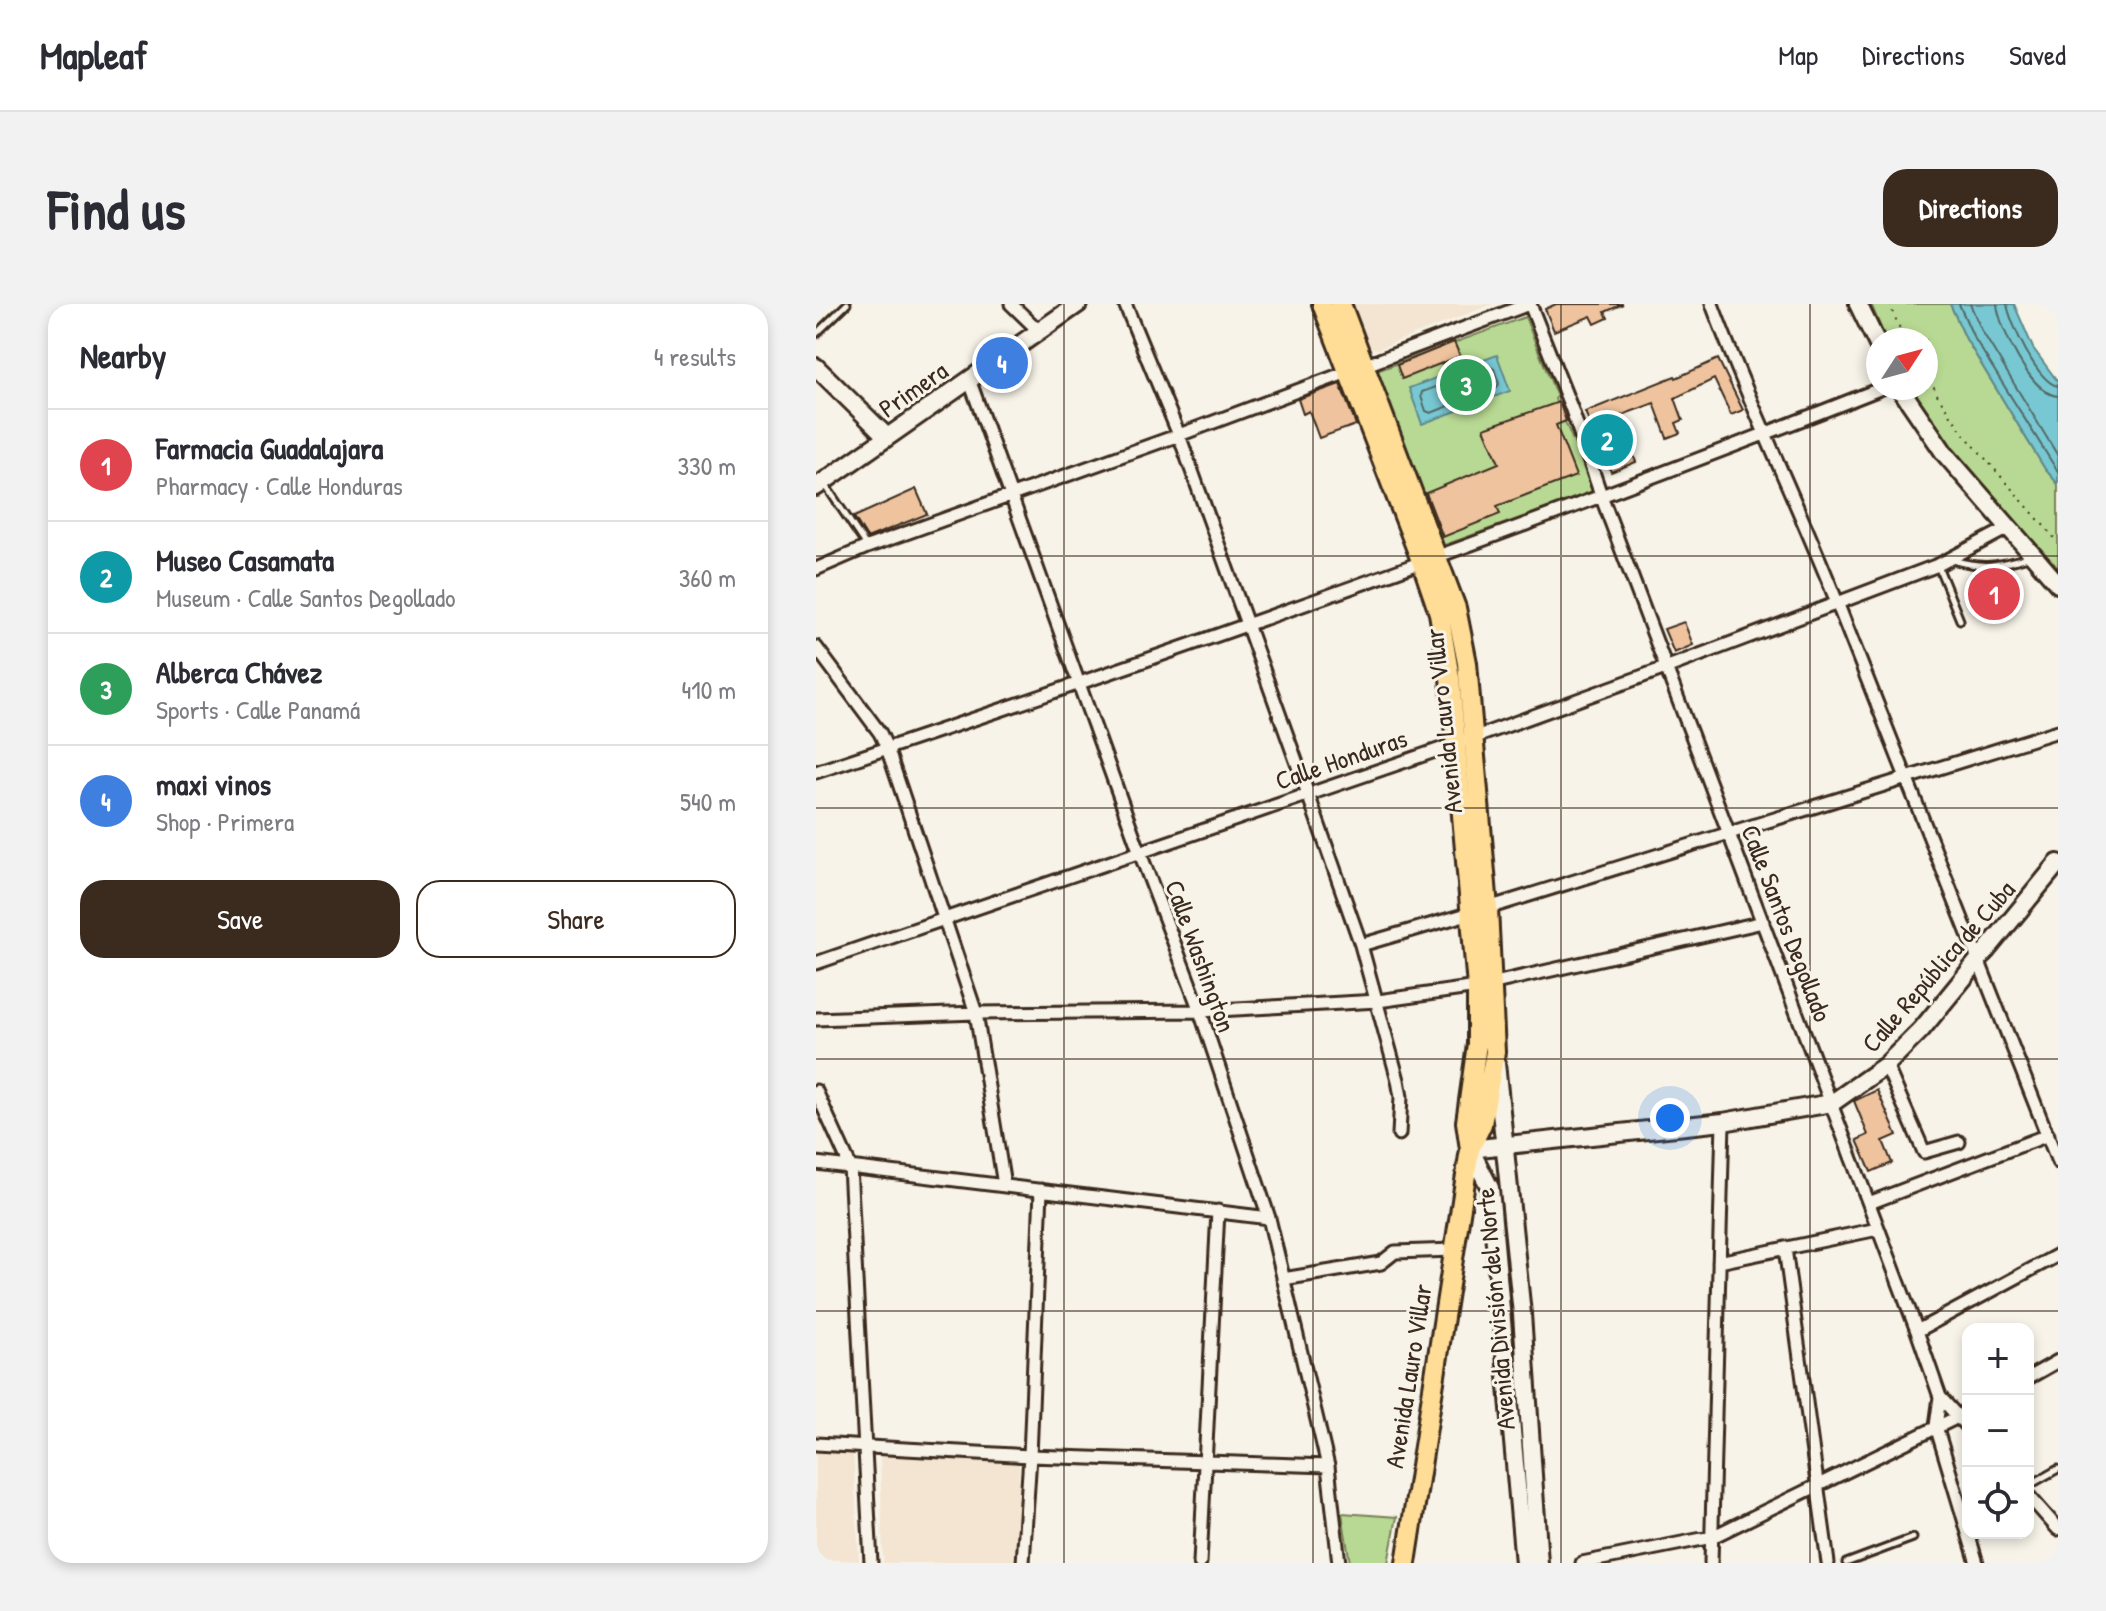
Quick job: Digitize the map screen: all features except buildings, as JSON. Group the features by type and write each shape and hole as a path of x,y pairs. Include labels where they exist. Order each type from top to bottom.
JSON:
{"main road":[{"name":"Primera","path":"820,484 1078,304"},
{"name":"Avenida Lauro Villar","path":"1322,304 1357,368"},
{"name":"Avenida Lauro Villar","path":"1341,304 1357,368 1430,560 1456,608 1467,663 1464,740 1485,985 1495,1052 1482,1124 1470,1149 1406,1563"},
{"path":"1858,304 1870,328"},
{"path":"816,367 887,437"},
{"path":"1908,400 1945,454 2058,584"},
{"name":"Calle República de Cuba","path":"1470,1149 1723,1122 1832,1103 1886,1065 1921,1030 2058,863"},
{"name":"Avenida Lauro Villar","path":"1470,1149 1466,1122 1485,985"},
{"name":"Avenida División del Norte","path":"1495,1052 1522,1314 1539,1563"},
{"name":"Avenida División del Norte","path":"1470,1149 1490,1188 1524,1563"},
{"path":"1501,1315 1522,1314"}],"street":[{"path":"1011,304 1038,330"},
{"path":"1125,304 1179,435 1361,945 1401,1097 1399,1134"},
{"path":"816,569 867,547 1529,304"},
{"name":"Calle Santos Degollado","path":"1529,304 1572,410 1602,498 1917,1331 1940,1397 1936,1426 1977,1563"},
{"path":"1712,304 1735,365 1838,604 2058,1162"},
{"name":"Calle Washington","path":"969,379 1200,1011 1269,1218 1328,1466 1339,1563"},
{"path":"816,772 1249,626 1602,498 1866,394"},
{"name":"Calle Honduras","path":"816,963 1140,853 1668,667 1938,565 2008,528"},
{"path":"816,647 880,733 887,748 976,1013 1004,1185"},
{"path":"1361,945 2058,731"},
{"path":"816,1019 976,1013 1200,1011 1378,1001 1485,985 1763,922"},
{"path":"1886,1065 1924,1152 1959,1142"},
{"path":"816,1091 850,1166 871,1563"},
{"path":"1711,1563 1723,1122"},
{"path":"1869,1203 2048,1135"},
{"path":"816,1163 1269,1218"},
{"path":"1023,1563 1041,1190"},
{"path":"1200,1563 1218,1211"},
{"path":"1719,1262 1878,1229"},
{"path":"1785,1248 1828,1563"},
{"path":"1283,1279 1381,1263 1395,1252 1454,1250"},
{"path":"1917,1331 2058,1255"},
{"path":"2034,1375 2058,1361"},
{"path":"1940,1397 1962,1414"},
{"path":"1582,1563 1712,1537 1962,1415"},
{"path":"816,1444 1204,1464 1328,1466"},
{"path":"2034,1502 2058,1529"}],"lane":[{"path":"816,334 847,304"},
{"path":"820,484 867,547"},
{"path":"1951,559 1976,567 1993,567 2033,555"},
{"path":"1938,565 1960,620"},
{"path":"2034,1483 2058,1469"},
{"path":"1846,1563 1913,1538"}],"path":[{"path":"1889,304 1900,328"},
{"path":"1938,396 1963,433 2058,542"}],"shaded area":[{"path":"1352,304 1493,304 1378,349 1366,343"},
{"path":"816,1448 853,1450 859,1561 816,1559"},
{"path":"880,1456 1019,1463 1019,1563 883,1563"}],"green space":[{"path":"1871,304 1950,304 1966,339 2045,469 2058,484 2058,571 1954,455 1916,400 1938,400 1938,328 1881,328"},
{"path":"1525,317 1557,397 1555,399 1595,491 1439,547 1374,372"},
{"path":"1342,1513 1397,1517 1388,1563 1350,1563"}],"water":[{"path":"1950,304 2014,304 2033,348 2058,382 2058,484 2045,469 1966,339"},
{"path":"1497,355 1510,391 1422,424 1409,388"}],"place":[{"name":"maxi vinos","path":"1002,363"},
{"name":"Alberca Chávez","path":"1466,385"},
{"name":"Museo Casamata","path":"1607,440"},
{"name":"Farmacia Guadalajara","path":"1994,594"}]}
